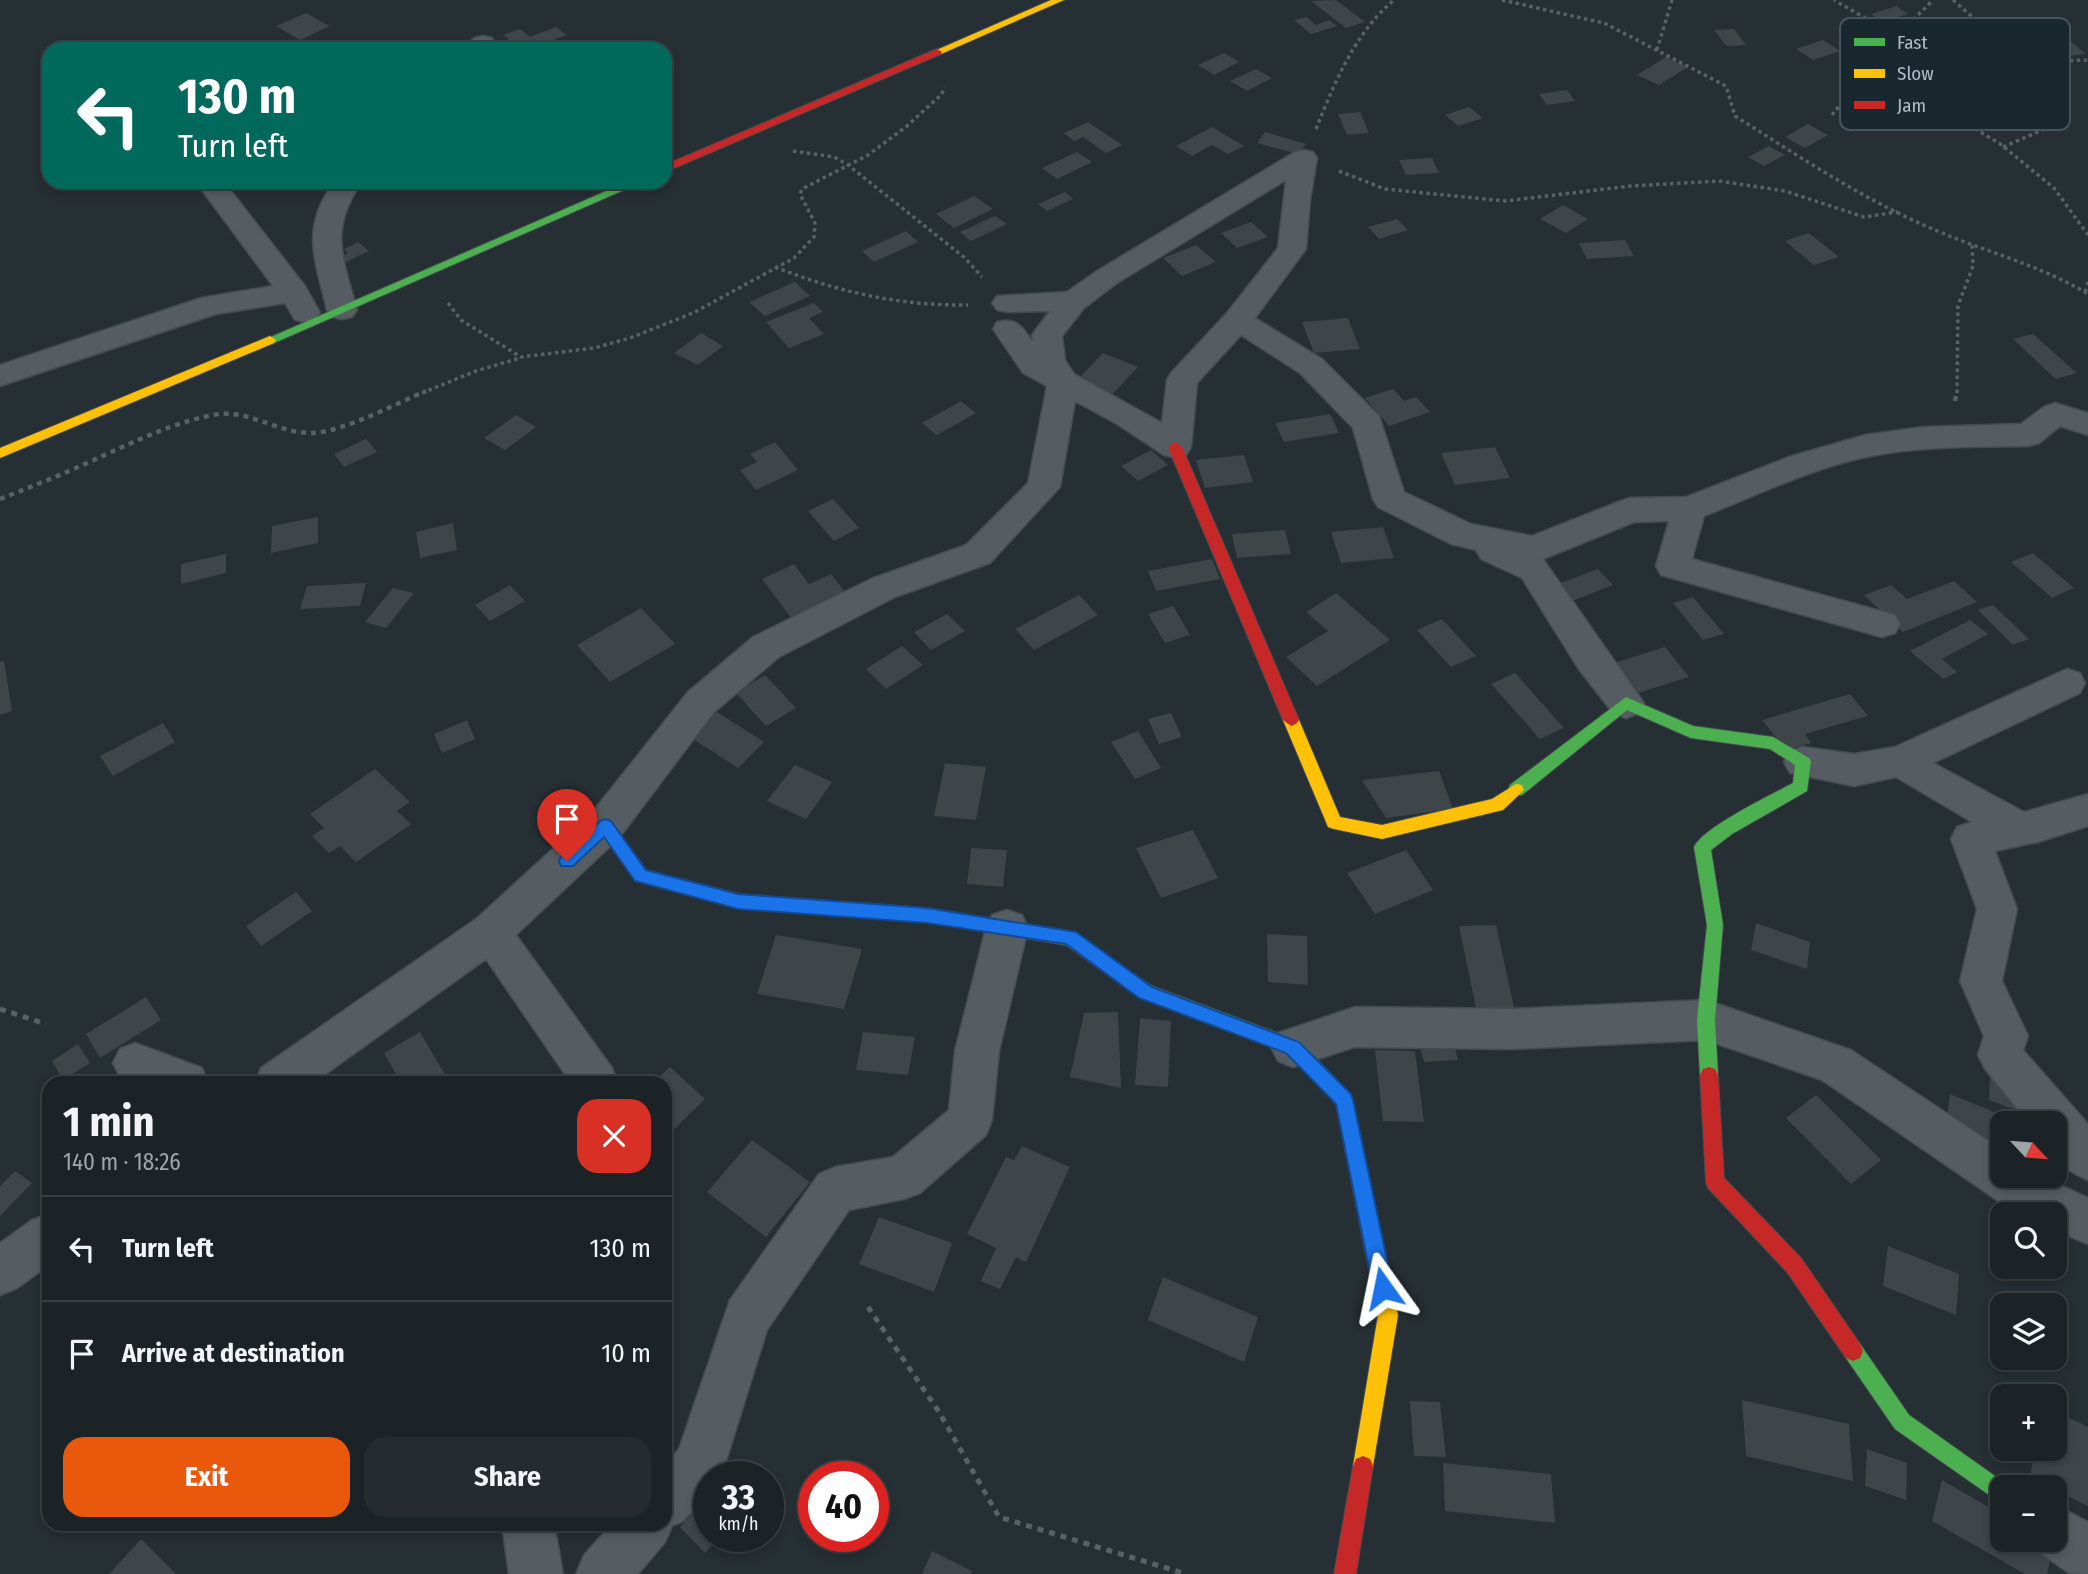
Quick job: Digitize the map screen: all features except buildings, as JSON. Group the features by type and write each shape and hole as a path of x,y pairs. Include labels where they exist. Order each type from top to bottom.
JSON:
{"street":[{"path":"672,166 1059,0"},
{"path":"287,1076 491,932 605,826 701,702 766,647 883,588 978,554 1044,487 1063,382 1051,360 1047,335 1074,301 1107,277 1304,158"},
{"path":"1304,158 1296,200 1292,249 1238,320 1182,380 1175,447 1334,822 1382,832 1497,805 1626,703"},
{"path":"215,189 295,292 310,323"},
{"path":"342,310 325,243 335,200 343,189"},
{"path":"0,453 342,310 620,189"},
{"path":"0,376 211,305 251,298 277,297 295,292"},
{"path":"1074,301 1004,312 1034,366 1128,416 1175,447"},
{"path":"1238,320 1311,366 1368,424 1390,499 1534,569 1591,658 1626,703 1691,732 1773,743 1803,762 1854,770 1901,761 2067,683"},
{"path":"1463,535 1534,548 1630,510 1689,509 1800,465 1865,446 1940,438 2028,435 2055,414 2088,424"},
{"path":"1689,509 1673,566 1882,624"},
{"path":"1901,761 1932,782 2020,829"},
{"path":"1803,762 1801,786 1726,829 1702,847 1715,925 1706,1020 1715,1182 1794,1265 1902,1422 1990,1484"},
{"path":"2088,810 1971,839 1997,909 1981,981 2006,1036 2000,1055 2088,1158"},
{"path":"605,826 641,876 738,901 927,915 1070,937 1146,992 1293,1047 1344,1100 1388,1315 1345,1574"},
{"path":"672,1495 699,1464 747,1317 835,1190 904,1177 970,1120 977,1051 1007,928"},
{"path":"491,932 591,1076"},
{"path":"1293,1047 1355,1027 1512,1029 1706,1020 1836,1064 2032,1197 2088,1221"},
{"path":"135,1063 168,1076"},
{"path":"0,1271 42,1242"},
{"path":"529,1531 536,1574"},
{"path":"603,1574 641,1531"},
{"path":"2067,1539 2088,1554"}],"path":[{"path":"1394,0 1379,10 1335,79 1304,158 1385,188 1438,196 1505,201 1630,186 1687,185 1719,181 1785,191 1864,217 1898,212"},
{"path":"1502,0 1604,23 1726,86 1735,116 1839,182 1934,230 2063,279 2086,293 2088,282"},
{"path":"1657,50 1672,0"},
{"path":"1834,0 1865,18"},
{"path":"1915,18 1933,0"},
{"path":"1953,0 1974,18"},
{"path":"0,499 54,478 169,426 215,414 241,413 295,431 313,433 346,424 437,386 521,357 594,348 630,338 693,313 794,258 814,237 815,223 800,194 802,189 867,155 907,126 942,94 954,45"},
{"path":"2070,61 2088,60"},
{"path":"1832,115 1840,105"},
{"path":"1975,130 2003,147 2054,188 2088,235"},
{"path":"2003,147 2042,130"},
{"path":"717,146 808,153 834,157 848,165 965,258 992,288 1004,312"},
{"path":"1940,438 1948,411 1957,397 1958,306 1973,266 1972,244"},
{"path":"775,267 818,284 909,303 1004,312"},
{"path":"426,274 461,320 521,357"},
{"path":"0,1009 46,1024"},
{"path":"868,1307 939,1412 999,1517 1186,1574"}],"traffic: fast":[{"path":"270,340 620,189"},
{"path":"1516,790 1626,703 1691,732 1773,743 1803,762 1801,786 1726,829 1702,847 1715,925 1706,1020 1709,1075"},
{"path":"605,826 641,876 739,901 927,915 1070,938 1146,992 1293,1047 1328,1083"},
{"path":"1853,1351 1902,1422 1990,1484"}],"traffic: slow":[{"path":"937,52 1059,0"},
{"path":"0,453 270,340"},
{"path":"1291,720 1334,822 1382,832 1497,805 1516,790"},
{"path":"1328,1083 1344,1100 1388,1315 1363,1466"}],"traffic: jam":[{"path":"672,166 937,52"},
{"path":"1175,447 1291,720"},
{"path":"1709,1075 1715,1182 1794,1265 1853,1351"},
{"path":"1345,1574 1363,1466"}],"route":[{"path":"567,861 605,826 641,876 738,901 927,915 1070,937 1146,992 1293,1047 1344,1100 1383,1288"}]}
